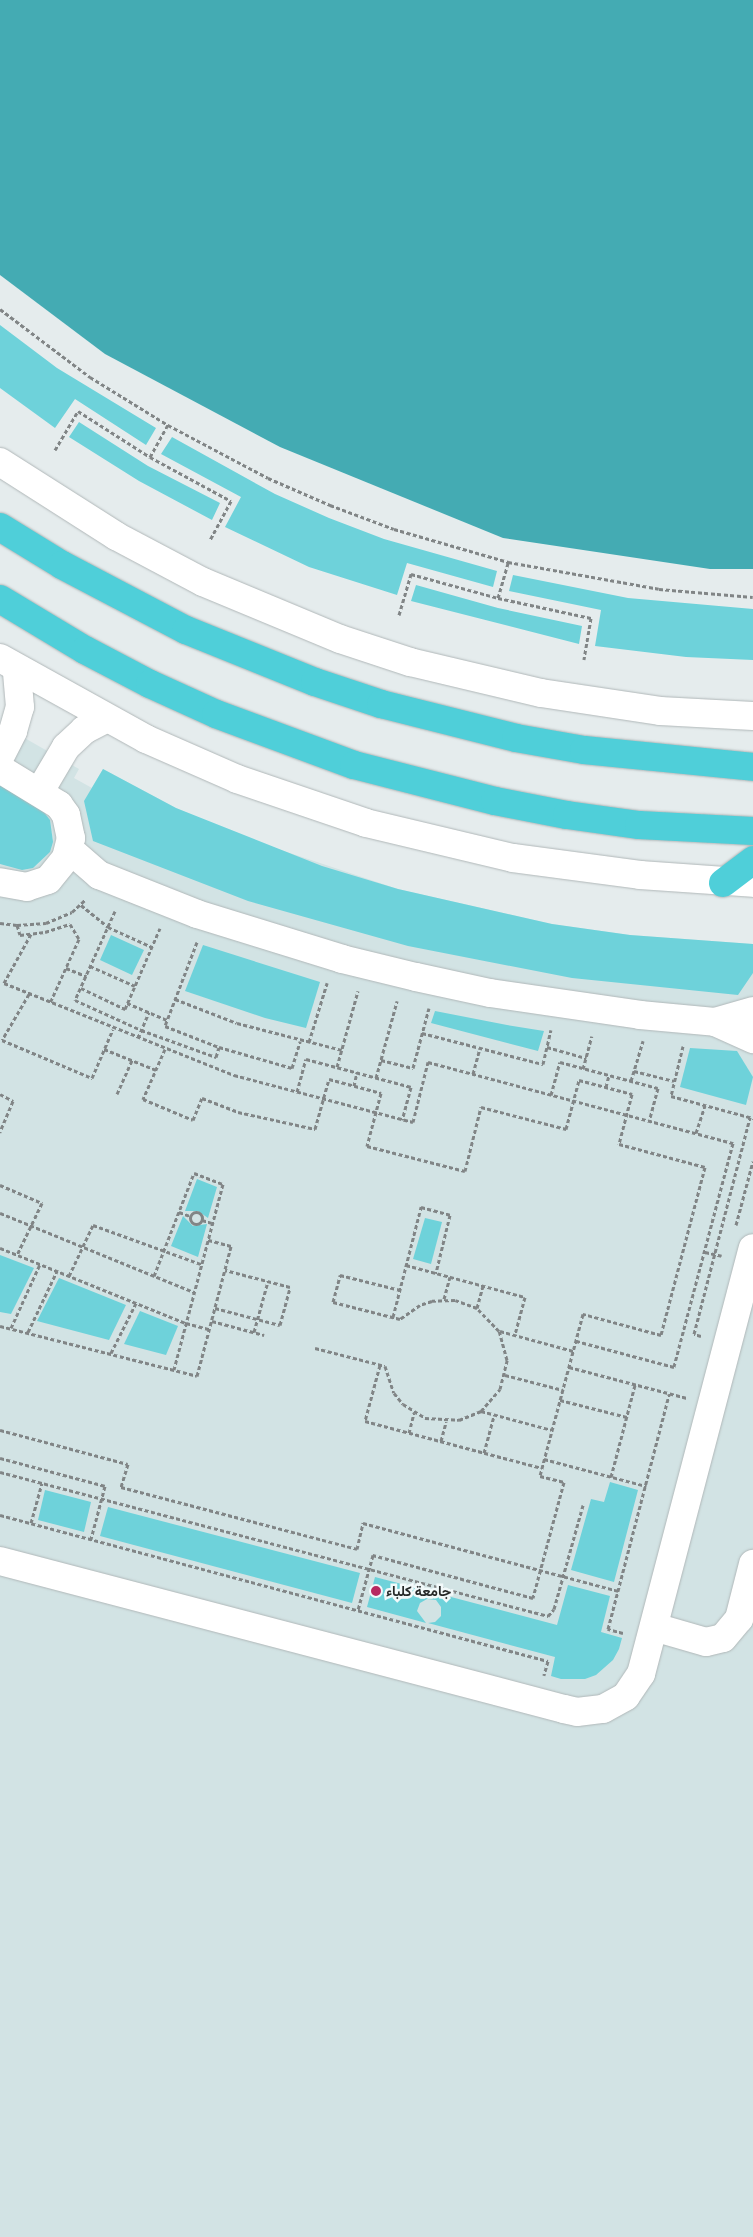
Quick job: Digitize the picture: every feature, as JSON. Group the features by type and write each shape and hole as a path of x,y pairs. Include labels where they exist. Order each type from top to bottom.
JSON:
{"highway":[{"path":"0,527 70,570 186,630 315,682 381,704 516,738 584,750 753,767"},
{"path":"0,600 85,650 150,684 216,714 354,765 442,789 567,815 639,825 753,831"},
{"path":"723,883 753,860"}],"street":[{"path":"0,462 116,536 194,577 340,639 410,662 541,694 660,711 753,716"},
{"path":"9,664 106,719 237,779 366,823 513,858 723,883 753,883"},
{"path":"0,757 13,731 20,707 9,664"},
{"path":"40,791 66,746 84,730 106,719"},
{"path":"0,769 40,791 59,805 66,815 71,838 70,849 56,873 48,880 27,886 0,882"},
{"path":"70,849 95,885"},
{"path":"56,873 269,938 416,978 565,1006 715,1022 753,1039"},
{"path":"715,1022 753,1011"},
{"path":"0,1562 577,1712 603,1709 626,1696 641,1674 642,1631 712,1405 753,1248"},
{"path":"642,1631 706,1642 723,1638 739,1619 753,1564"}],"path":[{"path":"0,309 90,378 168,425 268,478 330,505 394,529 508,562 660,589 753,596"},
{"path":"55,450 78,412 150,457 231,501 210,540"},
{"path":"150,457 168,425"},
{"path":"498,598 508,562"},
{"path":"399,615 411,574 498,598 591,618 584,659"},
{"path":"0,923 17,926 60,918 81,905 95,885"},
{"path":"81,905 108,927 152,946"},
{"path":"80,988 125,1009 162,923"},
{"path":"17,926 20,935 70,924 79,939 50,1003"},
{"path":"31,934 4,983 113,1029 234,1075 413,1122 428,1062 733,1143 674,1368 576,1341"},
{"path":"199,937 165,1026 192,1037 292,1068 300,1040"},
{"path":"90,966 135,986"},
{"path":"66,968 86,976"},
{"path":"309,1042 329,977"},
{"path":"337,1067 359,985"},
{"path":"29,994 2,1040 92,1078 113,1029"},
{"path":"376,1078 399,995"},
{"path":"175,999 237,1023 342,1050"},
{"path":"381,1060 413,1068 430,1002"},
{"path":"127,1003 167,1020"},
{"path":"138,1038 149,1012"},
{"path":"422,1033 543,1064 553,1024"},
{"path":"583,1069 593,1030"},
{"path":"632,1081 644,1036"},
{"path":"685,1039 670,1096 753,1118"},
{"path":"547,1047 586,1058"},
{"path":"473,1074 480,1048"},
{"path":"104,1049 156,1070"},
{"path":"165,1049 143,1099 193,1120 202,1098 238,1112 316,1129 329,1079 381,1092 368,1146 465,1171 481,1107 566,1129 579,1080 632,1094 618,1144 705,1167 661,1335 583,1314 540,1476 564,1482 533,1598 373,1555 358,1610"},
{"path":"297,1092 306,1059 357,1072 411,1087 402,1120"},
{"path":"117,1094 132,1060"},
{"path":"552,1095 560,1062 632,1081 658,1088 649,1121"},
{"path":"634,1071 674,1081"},
{"path":"354,1086 357,1072"},
{"path":"606,1087 608,1075"},
{"path":"0,1094 13,1101 0,1132"},
{"path":"696,1133 705,1105"},
{"path":"154,1276 194,1173 223,1184 174,1370"},
{"path":"0,1185 42,1203 17,1255"},
{"path":"393,1318 422,1207 450,1215 436,1273"},
{"path":"178,1212 190,1216"},
{"path":"190,1216 196,1212 202,1220 212,1223"},
{"path":"0,1213 194,1292"},
{"path":"190,1216 190,1222 195,1225 202,1220"},
{"path":"69,1276 93,1225 163,1252 202,1264"},
{"path":"0,1326 197,1376 231,1246 208,1240"},
{"path":"0,1248 186,1323 209,1329"},
{"path":"11,1328 40,1264"},
{"path":"406,1265 525,1296 515,1335"},
{"path":"215,1308 280,1325 290,1287 225,1270"},
{"path":"28,1332 57,1271"},
{"path":"400,1290 340,1275 333,1302 400,1319 420,1305 444,1300 477,1308 499,1331 505,1345 505,1375 500,1389 481,1411"},
{"path":"444,1300 450,1277"},
{"path":"254,1332 268,1281"},
{"path":"477,1308 483,1286"},
{"path":"111,1353 136,1303"},
{"path":"212,1321 264,1335"},
{"path":"275,1329 276,1324"},
{"path":"499,1331 573,1351"},
{"path":"316,1348 385,1366 394,1393 414,1413 446,1422 481,1411 552,1430"},
{"path":"380,1365 366,1421 542,1468"},
{"path":"569,1367 712,1405"},
{"path":"505,1375 563,1390"},
{"path":"611,1477 635,1385"},
{"path":"642,1631 608,1629 670,1394"},
{"path":"560,1400 627,1418"},
{"path":"409,1433 414,1413"},
{"path":"484,1452 494,1414"},
{"path":"441,1441 446,1422"},
{"path":"0,1430 128,1464 121,1487 357,1549 363,1523 618,1591"},
{"path":"0,1458 105,1486 91,1539"},
{"path":"544,1459 646,1486"},
{"path":"0,1472 548,1616 554,1610 583,1505"},
{"path":"31,1523 42,1483"},
{"path":"0,1515 548,1660 543,1680"}],"shaded area":[{"path":"0,0 753,0 753,569 710,569 503,538 280,447 105,354 0,275"},
{"path":"0,325 57,368 156,428 146,445 75,399 55,428 0,388"},
{"path":"79,422 148,466 220,503 212,520 139,481 69,437"},
{"path":"172,437 275,494 329,518 384,539 497,571 493,587 407,563 397,595 309,567 225,527 241,497 161,454"},
{"path":"513,575 628,598 753,609 753,660 686,657 595,646 601,610 509,591"},
{"path":"416,585 498,608 582,626 579,644 411,601"},
{"name":"جامعة كلباء","path":"0,724 79,769 74,778 92,788 103,769 176,808 248,839 398,889 552,924 630,935 753,944 753,2237 0,2237"},
{"path":"103,769 176,808 322,866 398,889 552,924 630,935 753,944 753,973 738,995 572,978 408,946 248,901 93,841 84,801"},
{"path":"0,785 43,811 50,820 53,842 50,852 33,868 22,870 0,864"},
{"path":"111,935 144,950 132,975 100,960"},
{"path":"203,945 320,982 306,1028 265,1018 185,991"},
{"path":"435,1011 544,1031 538,1051 431,1023"},
{"path":"690,1048 737,1051 753,1077 746,1105 680,1087"},
{"path":"197,1179 217,1187 208,1218 198,1211 185,1211"},
{"path":"183,1216 193,1226 207,1224 198,1257 171,1246"},
{"path":"425,1218 442,1222 431,1264 413,1259"},
{"path":"0,1255 34,1268 11,1314 0,1312"},
{"path":"59,1278 126,1305 109,1340 37,1321"},
{"path":"140,1311 178,1326 166,1355 124,1344"},
{"path":"610,1482 638,1490 614,1582 571,1570 591,1499 604,1502"},
{"path":"45,1490 91,1502 84,1532 38,1520"},
{"path":"108,1507 360,1573 352,1603 100,1536"},
{"path":"375,1577 557,1625 568,1585 610,1596 601,1632 622,1638 613,1660 596,1675 585,1679 561,1679 551,1676 555,1657 428,1623 435,1622 441,1616 441,1607 436,1600 427,1599 420,1603 417,1611 426,1623 367,1607"}],"place":[{"name":"جامعة كلباء","path":"376,1591"}]}
